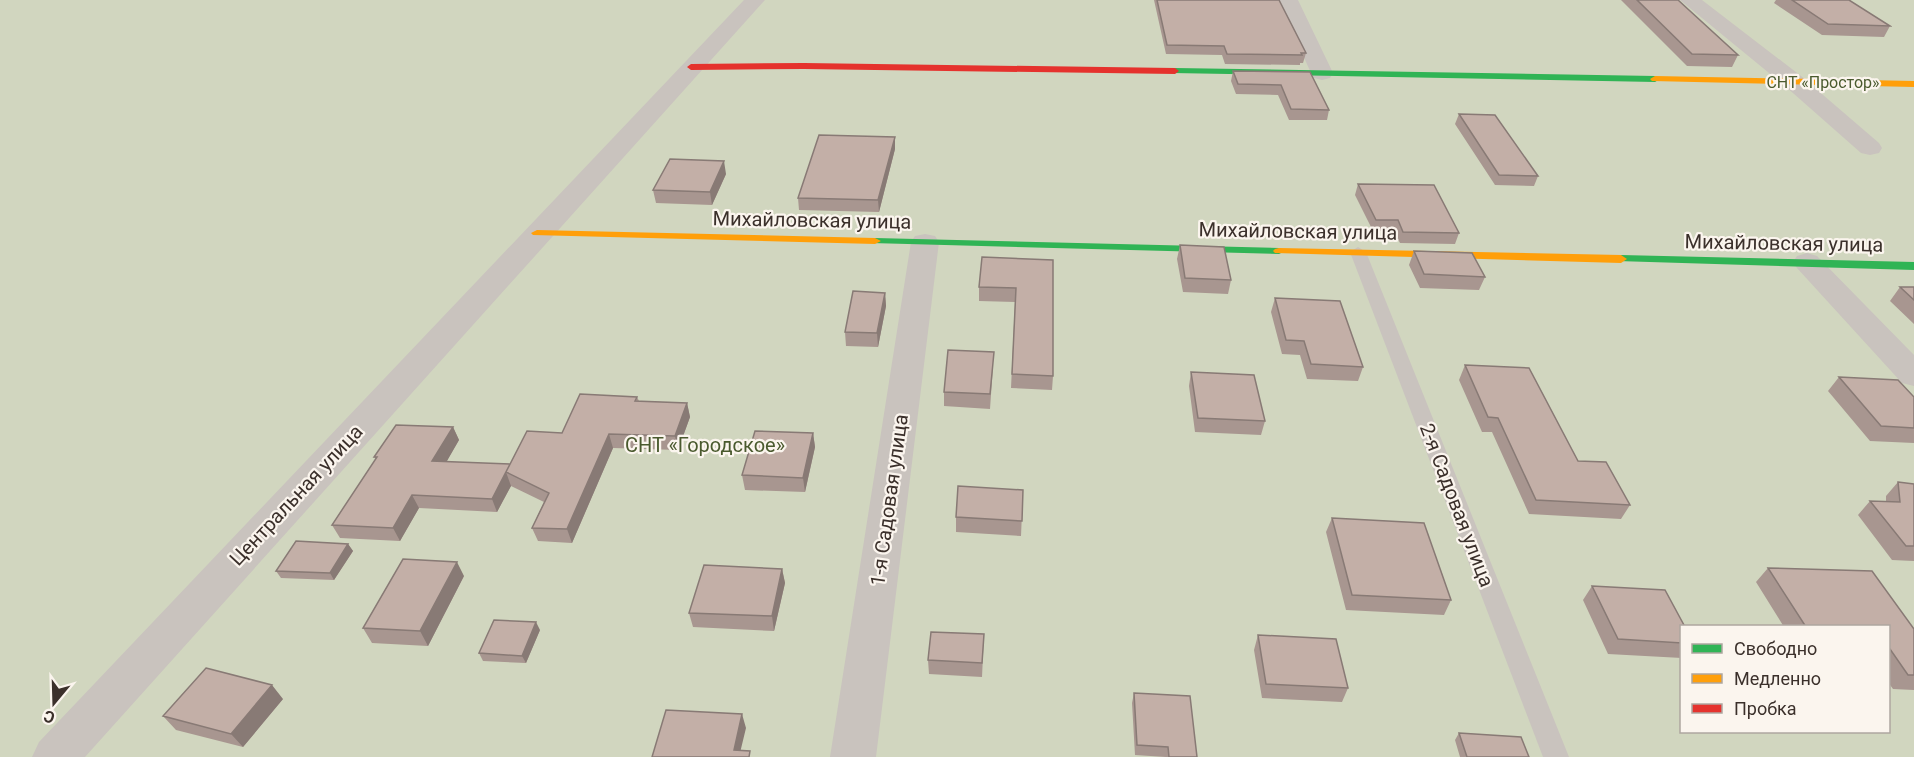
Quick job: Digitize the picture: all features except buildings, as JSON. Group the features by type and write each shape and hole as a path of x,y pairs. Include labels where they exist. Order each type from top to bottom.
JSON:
{"street":[{"name":"Центральная улица","path":"55,757 537,233 755,0"},
{"path":"1288,0 1322,73"},
{"path":"1690,0 1793,81 1870,148"},
{"path":"691,67 804,66 1322,73 1914,84"},
{"name":"Михайловская улица","path":"537,233 1914,266"},
{"name":"1-я Садовая улица","path":"853,757 925,242"},
{"path":"1807,262 1914,375"}],"lane":[{"name":"2-я Садовая улица","path":"1358,252 1556,757"}],"green space":[{"name":"СНТ «Городское»","path":"0,0 1914,0 1914,757 0,757"}],"traffic: fast":[{"path":"1175,71 1655,79"},
{"path":"875,241 1279,251"},
{"path":"1621,259 1914,266"}],"traffic: slow":[{"path":"1655,79 1914,84"},
{"path":"537,233 875,241"},
{"path":"1279,251 1621,259"}],"traffic: jam":[{"path":"691,67 804,66 1175,71"}],"park label":[{"name":"СНТ «Простор»","path":"1823,82"}]}
